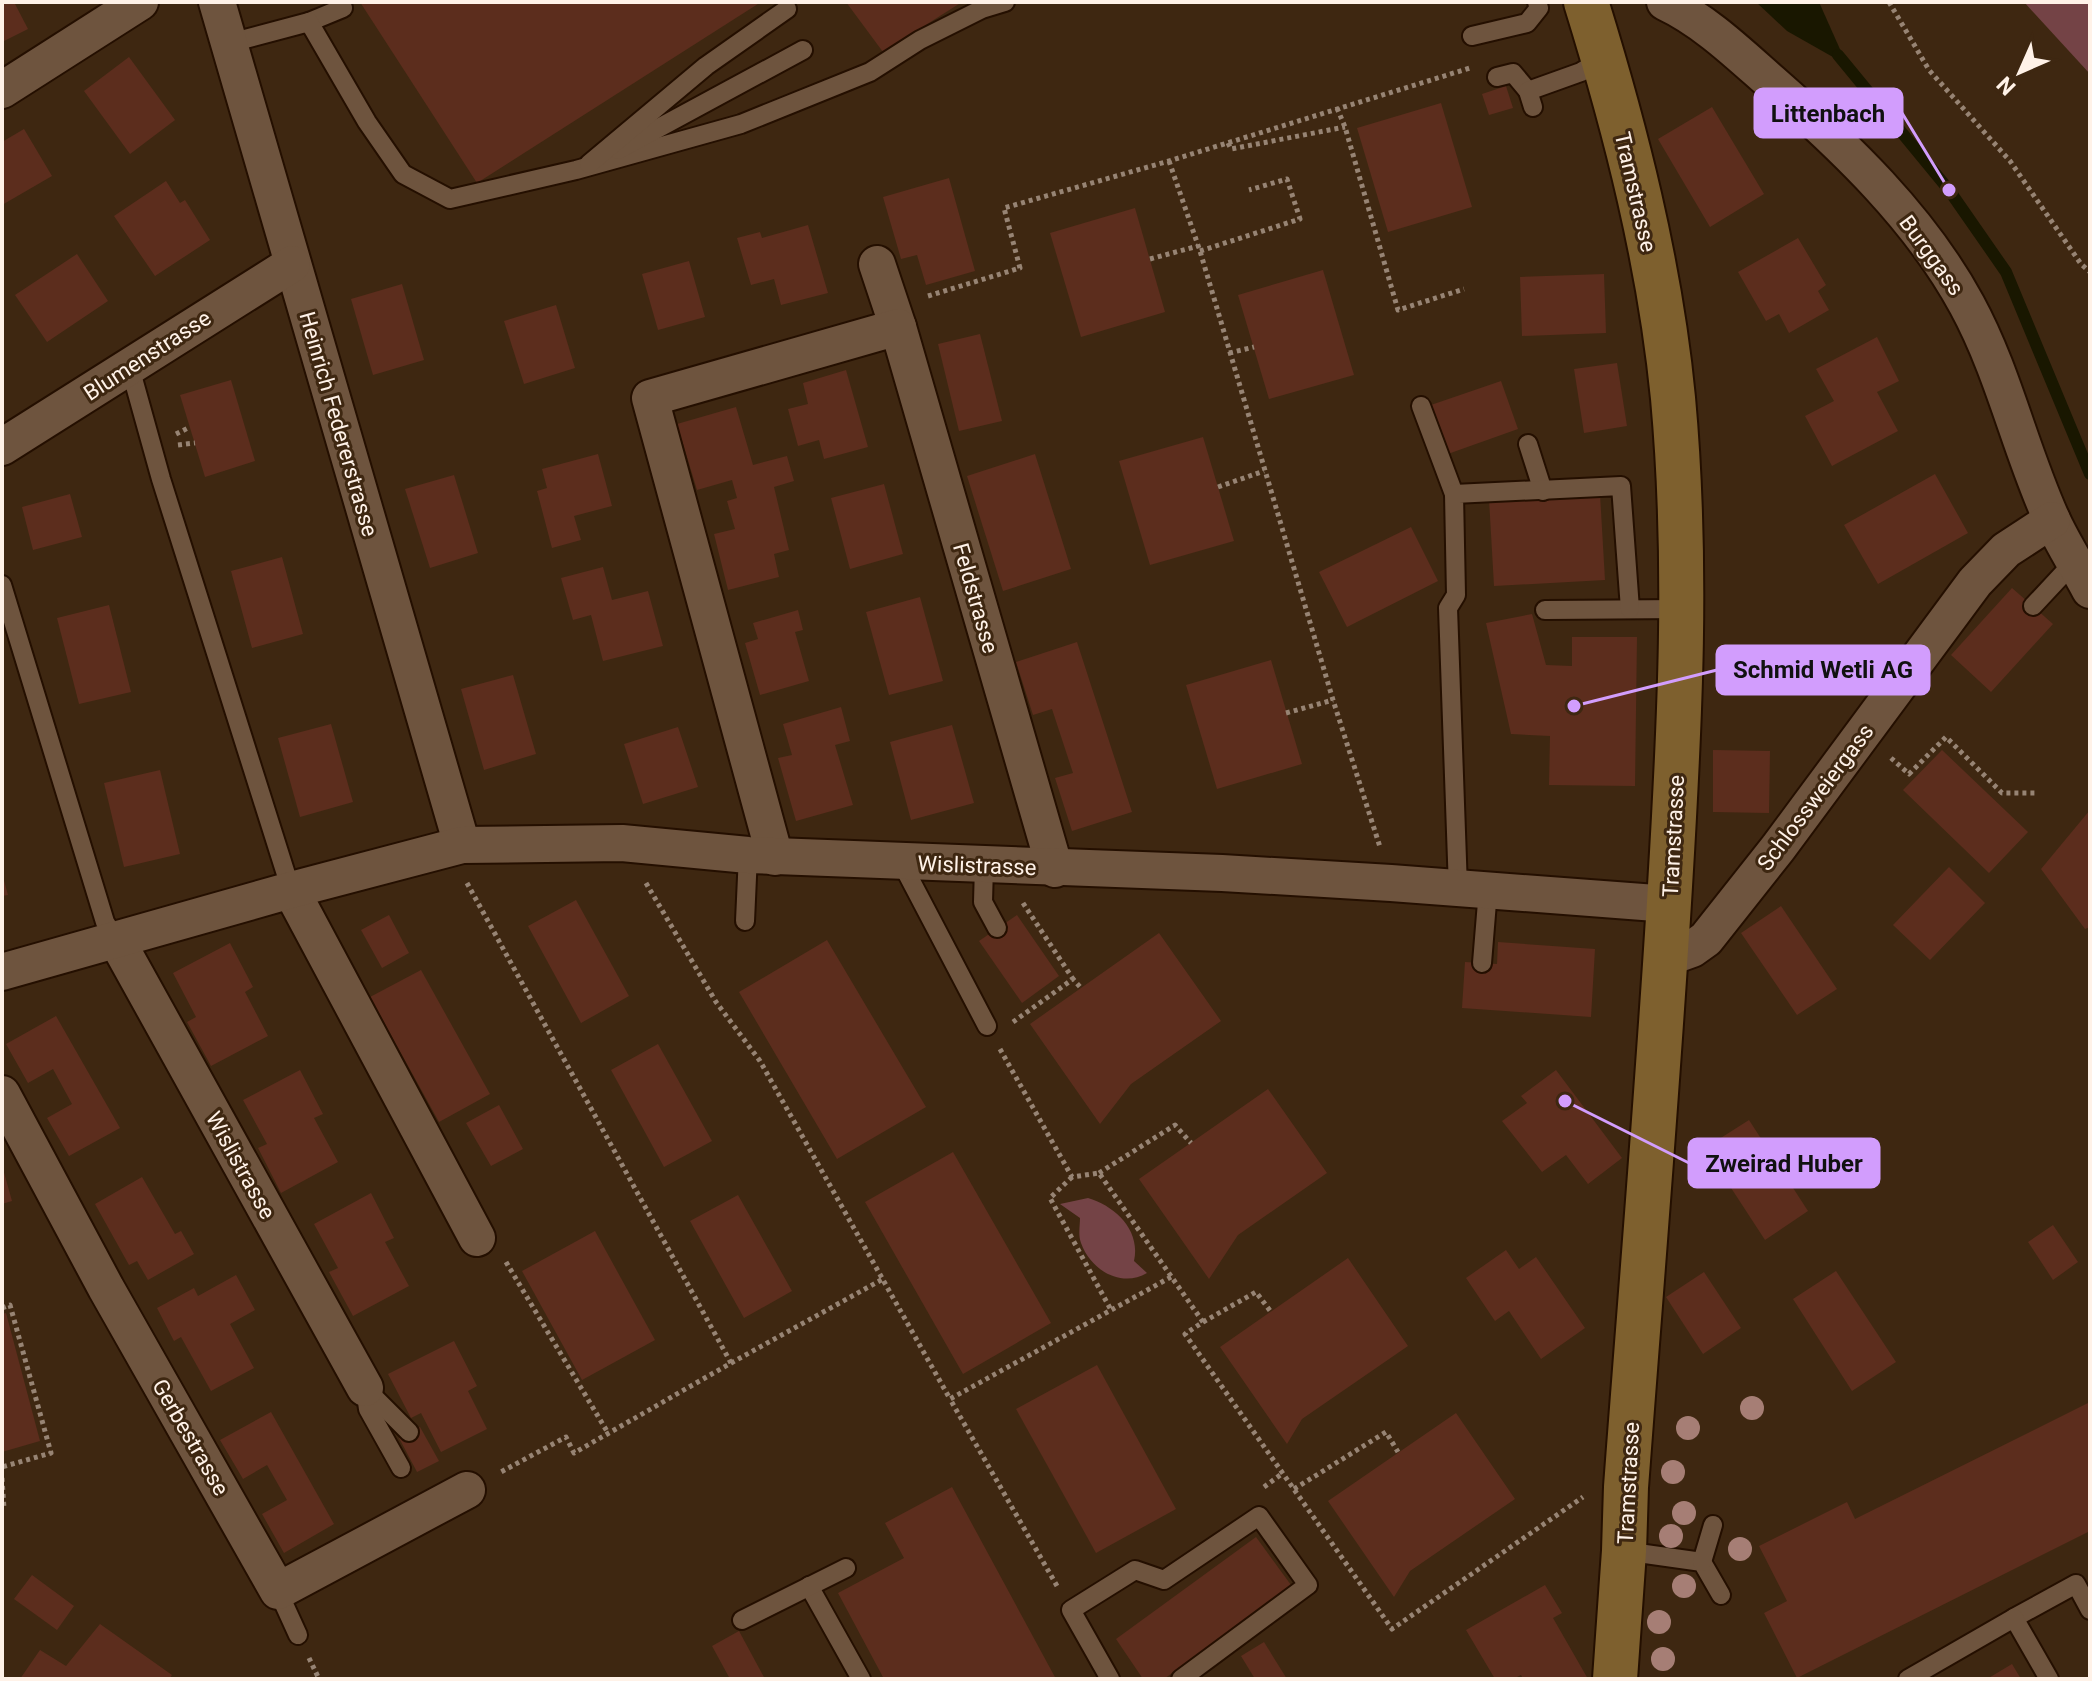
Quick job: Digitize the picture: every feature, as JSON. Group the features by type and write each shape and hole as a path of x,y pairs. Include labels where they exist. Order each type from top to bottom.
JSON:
{"main road":[{"name":"Tramstrasse","path":"1586,2 1604,58 1642,209 1660,298 1673,398 1683,545 1681,701 1667,958 1626,1487 1615,1679"}],"street":[{"path":"2,90 140,2"},
{"name":"Heinrich Federerstrasse","path":"217,2 463,860"},
{"name":"Burggass","path":"1665,2 1717,34 1818,123 1884,190 1941,260 1985,342 2052,520 2082,576"},
{"name":"Blumenstrasse","path":"2,447 129,364 292,264"},
{"name":"Feldstrasse","path":"877,264 1055,869"},
{"path":"761,856 645,384 895,317"},
{"name":"Schlossweiergass","path":"1667,958 1692,949 1706,939 1975,582 2006,550 2052,520"},
{"name":"Wislistrasse","path":"2,972 291,890 463,860 622,843 761,856 1222,873 1669,904"},
{"path":"291,890 477,1238"},
{"name":"Wislistrasse","path":"117,941 365,1388"},
{"name":"Gerbestrasse","path":"2,1094 106,1288 278,1591"},
{"path":"278,1591 467,1490"}],"lane":[{"path":"309,22 367,122 403,174 450,199 584,168 741,124 870,72 920,40 982,9 1005,2"},
{"path":"1472,36 1527,23 1539,8 1537,2"},
{"path":"230,43 309,22 343,8"},
{"path":"584,168 706,66 787,9"},
{"path":"584,168 803,50"},
{"path":"1497,77 1513,73 1530,99 1604,58"},
{"path":"129,364 166,495 291,890"},
{"path":"1421,406 1454,494 1456,595 1448,608 1482,963"},
{"path":"1528,444 1543,491"},
{"path":"1454,494 1621,486 1630,609"},
{"path":"2033,606 2082,576"},
{"path":"2,585 105,922 117,941"},
{"path":"1545,610 1683,609"},
{"path":"745,921 761,856"},
{"path":"901,862 990,1031"},
{"path":"997,928 983,902 1001,866"},
{"path":"365,1388 409,1432"},
{"path":"365,1388 368,1409 401,1468"},
{"path":"1110,1679 1071,1610 1135,1570 1164,1580 1259,1516 1308,1585 1181,1679"},
{"path":"1713,1525 1702,1562 1721,1595"},
{"path":"1624,1551 1702,1562"},
{"path":"742,1620 846,1568"},
{"path":"1908,1679 2076,1584 2090,1610"},
{"path":"809,1586 861,1679"},
{"path":"278,1591 298,1635"},
{"path":"2014,1618 2049,1679"}],"path":[{"path":"1889,2 1929,70 2010,161 2081,264 2090,272"},
{"path":"895,317 1020,268 1004,208 1169,161 1483,64"},
{"path":"1337,108 1398,310 1464,289"},
{"path":"1228,143 1231,149 1345,127"},
{"path":"1169,161 1199,249 1333,700 1391,883"},
{"path":"1150,259 1199,249 1300,219 1287,179 1249,190"},
{"path":"1229,353 1254,347"},
{"path":"180,433 190,427"},
{"path":"183,443 195,443"},
{"path":"1218,487 1264,471"},
{"path":"1286,713 1333,700"},
{"path":"1898,764 1909,774 1946,737 2002,793 2038,793"},
{"path":"622,843 716,1002 760,1061 1071,1610"},
{"path":"463,860 731,1363"},
{"path":"1001,866 1081,988"},
{"path":"688,956 696,951"},
{"path":"1072,1177 990,1031 1073,979"},
{"path":"1111,1310 1050,1198 1072,1177 1099,1173 1175,1125 1191,1143"},
{"path":"1099,1173 1203,1322"},
{"path":"477,1238 490,1234 608,1433"},
{"path":"950,1399 1171,1277"},
{"path":"467,1490 566,1437 574,1453 883,1279"},
{"path":"1271,1312 1256,1292 1185,1334 1392,1629 1588,1494"},
{"path":"2,1308 10,1305 51,1453 2,1467"},
{"path":"1294,1489 1386,1432 1398,1452"},
{"path":"2,1478 4,1509"}],"shaded area":[{"path":"1756,2 1819,2 1847,65 1787,31"},
{"path":"2024,2 2090,2 2090,74"},
{"path":"1088,1198 1108,1207 1124,1221 1134,1239 1134,1261 1147,1273 1128,1279 1118,1277 1092,1262 1080,1240 1080,1218 1060,1204"}],"building":[{"path":"2,2 14,2 28,29 2,42"},
{"path":"360,2 761,2 477,183"},
{"path":"846,2 962,2 883,52"},
{"path":"129,57 175,120 130,154 84,91"},
{"path":"1506,86 1513,108 1489,115 1482,94"},
{"path":"1441,103 1472,207 1388,232 1357,128"},
{"path":"1712,107 1764,194 1710,227 1658,139"},
{"path":"24,129 52,176 2,205 2,142"},
{"path":"949,178 975,271 926,285 917,255 901,259 883,197"},
{"path":"166,181 180,203 185,200 210,240 155,276 114,216"},
{"path":"1135,208 1165,312 1081,337 1050,233"},
{"path":"808,225 828,293 781,305 774,279 751,285 737,238 760,232 762,238"},
{"path":"1798,238 1826,285 1818,291 1829,310 1789,333 1779,314 1766,321 1738,272"},
{"path":"77,254 108,301 47,342 15,295"},
{"path":"689,261 705,317 658,330 642,274"},
{"path":"1323,270 1354,375 1269,399 1238,295"},
{"path":"1604,274 1606,333 1522,336 1520,277"},
{"path":"402,284 424,360 373,375 351,299"},
{"path":"556,305 575,368 524,384 504,321"},
{"path":"980,334 1002,421 959,431 938,344"},
{"path":"1877,337 1899,381 1877,392 1898,431 1832,466 1805,416 1834,401 1816,369"},
{"path":"1617,363 1627,426 1584,433 1574,369"},
{"path":"846,370 868,447 824,459 819,440 798,446 788,409 808,404 803,383"},
{"path":"231,380 255,461 205,477 180,395"},
{"path":"1501,381 1518,429 1445,455 1428,406"},
{"path":"736,407 753,465 787,456 794,481 774,487 789,550 774,554 779,577 728,590 714,534 735,529 727,501 737,498 732,480 697,490 677,424"},
{"path":"1203,437 1234,541 1150,565 1119,461"},
{"path":"598,454 612,506 574,516 581,540 552,548 537,491 547,488 542,469"},
{"path":"1035,454 1071,569 1003,591 967,476"},
{"path":"1935,474 1968,533 1878,584 1844,525"},
{"path":"454,475 478,553 430,568 405,489"},
{"path":"884,484 903,554 850,569 831,498"},
{"path":"70,494 82,537 33,550 22,507"},
{"path":"1600,494 1605,580 1494,586 1489,499"},
{"path":"1411,527 1438,581 1347,627 1319,572"},
{"path":"282,557 303,634 252,648 231,571"},
{"path":"603,567 612,600 648,591 663,646 603,661 591,615 573,620 561,578"},
{"path":"2012,588 2053,624 1991,692 1951,655"},
{"path":"920,597 943,681 889,695 866,612"},
{"path":"109,605 131,692 79,704 57,618"},
{"path":"798,610 803,630 795,632 809,681 760,695 745,643 758,639 753,623"},
{"path":"1532,614 1546,665 1572,666 1572,637 1637,637 1635,786 1549,785 1550,736 1511,734 1486,623"},
{"path":"1077,642 1132,812 1072,831 1055,778 1073,773 1052,709 1033,715 1016,662"},
{"path":"1271,660 1302,764 1217,789 1186,685"},
{"path":"513,675 536,754 484,770 461,689"},
{"path":"841,707 850,741 835,745 853,805 796,821 778,758 792,755 783,724"},
{"path":"331,724 353,802 300,817 278,738"},
{"path":"952,725 974,803 911,820 890,742"},
{"path":"678,727 698,787 643,804 624,744"},
{"path":"1713,750 1770,751 1769,813 1713,812"},
{"path":"1942,750 2028,832 1989,873 1903,790"},
{"path":"160,770 180,854 124,867 104,783"},
{"path":"2090,810 2090,927 2085,929 2041,869"},
{"path":"1949,867 1985,903 1930,960 1893,925"},
{"path":"2,878 8,895 2,896"},
{"path":"576,900 629,996 581,1023 528,926"},
{"path":"1781,906 1837,989 1797,1015 1741,933"},
{"path":"389,915 409,953 382,968 361,930"},
{"path":"1017,915 1059,976 1022,1003 979,941"},
{"path":"1159,933 1221,1021 1131,1084 1100,1124 1030,1024"},
{"path":"827,940 926,1107 837,1159 739,992"},
{"path":"1498,942 1595,949 1591,1017 1462,1008 1465,962 1497,964"},
{"path":"230,943 253,987 245,992 268,1036 211,1066 187,1022 196,1017 173,973"},
{"path":"421,970 490,1094 439,1122 370,997"},
{"path":"56,1016 120,1128 69,1156 47,1118 72,1104 53,1069 28,1083 6,1044"},
{"path":"658,1044 712,1141 664,1167 611,1070"},
{"path":"300,1070 323,1114 314,1118 338,1162 281,1193 258,1148 267,1144 243,1100"},
{"path":"1556,1070 1622,1158 1588,1184 1566,1155 1542,1172 1502,1121 1527,1103 1521,1096"},
{"path":"1268,1089 1327,1173 1238,1235 1209,1279 1139,1179"},
{"path":"499,1105 523,1149 491,1166 466,1123"},
{"path":"1749,1120 1808,1211 1765,1240 1705,1148"},
{"path":"953,1152 1051,1323 963,1374 865,1202"},
{"path":"2,1170 12,1201 2,1204"},
{"path":"142,1177 175,1234 181,1231 194,1254 148,1280 137,1261 129,1265 95,1204"},
{"path":"371,1193 394,1238 385,1242 409,1286 353,1316 329,1272 338,1268 314,1224"},
{"path":"738,1195 792,1291 744,1318 690,1221"},
{"path":"2053,1225 2078,1262 2053,1280 2028,1242"},
{"path":"595,1231 655,1340 582,1380 522,1271"},
{"path":"1506,1250 1519,1269 1536,1257 1585,1328 1541,1359 1509,1311 1495,1321 1466,1278"},
{"path":"1348,1258 1408,1346 1302,1419 1287,1444 1220,1347"},
{"path":"1836,1271 1896,1362 1852,1391 1793,1299"},
{"path":"1704,1272 1741,1328 1703,1354 1666,1297"},
{"path":"236,1275 255,1310 230,1324 254,1368 211,1391 181,1337 174,1341 157,1308 194,1288 198,1296"},
{"path":"6,1313 40,1441 2,1452 2,1314"},
{"path":"454,1341 477,1386 468,1391 487,1429 441,1452 421,1413 411,1418 388,1374"},
{"path":"1097,1365 1176,1509 1096,1553 1016,1409"},
{"path":"2090,1402 2090,1531 1797,1678 1764,1613 1787,1601 1759,1546 1847,1502 1855,1519"},
{"path":"271,1412 334,1524 284,1553 262,1514 287,1500 267,1465 243,1479 220,1440"},
{"path":"1456,1413 1515,1499 1410,1571 1394,1597 1328,1501"},
{"path":"420,1427 439,1461 417,1472 399,1438"},
{"path":"952,1487 1056,1679 884,1679 838,1593 904,1558 885,1523"},
{"path":"1256,1537 1291,1585 1164,1679 1143,1679 1116,1639"},
{"path":"32,1575 74,1606 57,1630 14,1599"},
{"path":"1545,1585 1562,1613 1553,1618 1588,1679 1523,1679 1521,1675 1513,1679 1495,1679 1466,1630"},
{"path":"100,1624 172,1675 169,1679 20,1679 40,1650 66,1666"},
{"path":"739,1631 765,1679 730,1679 712,1646"},
{"path":"1264,1642 1287,1679 1255,1679 1241,1656"},
{"path":"2012,1664 2021,1679 1987,1679"}],"waterway":[{"path":"1838,55 1949,190 2006,272 2090,474"}],"place":[{"name":"Littenbach","path":"1949,190"},
{"name":"Schmid Wetli AG","path":"1574,706"},
{"name":"Zweirad Huber","path":"1565,1101"}]}
